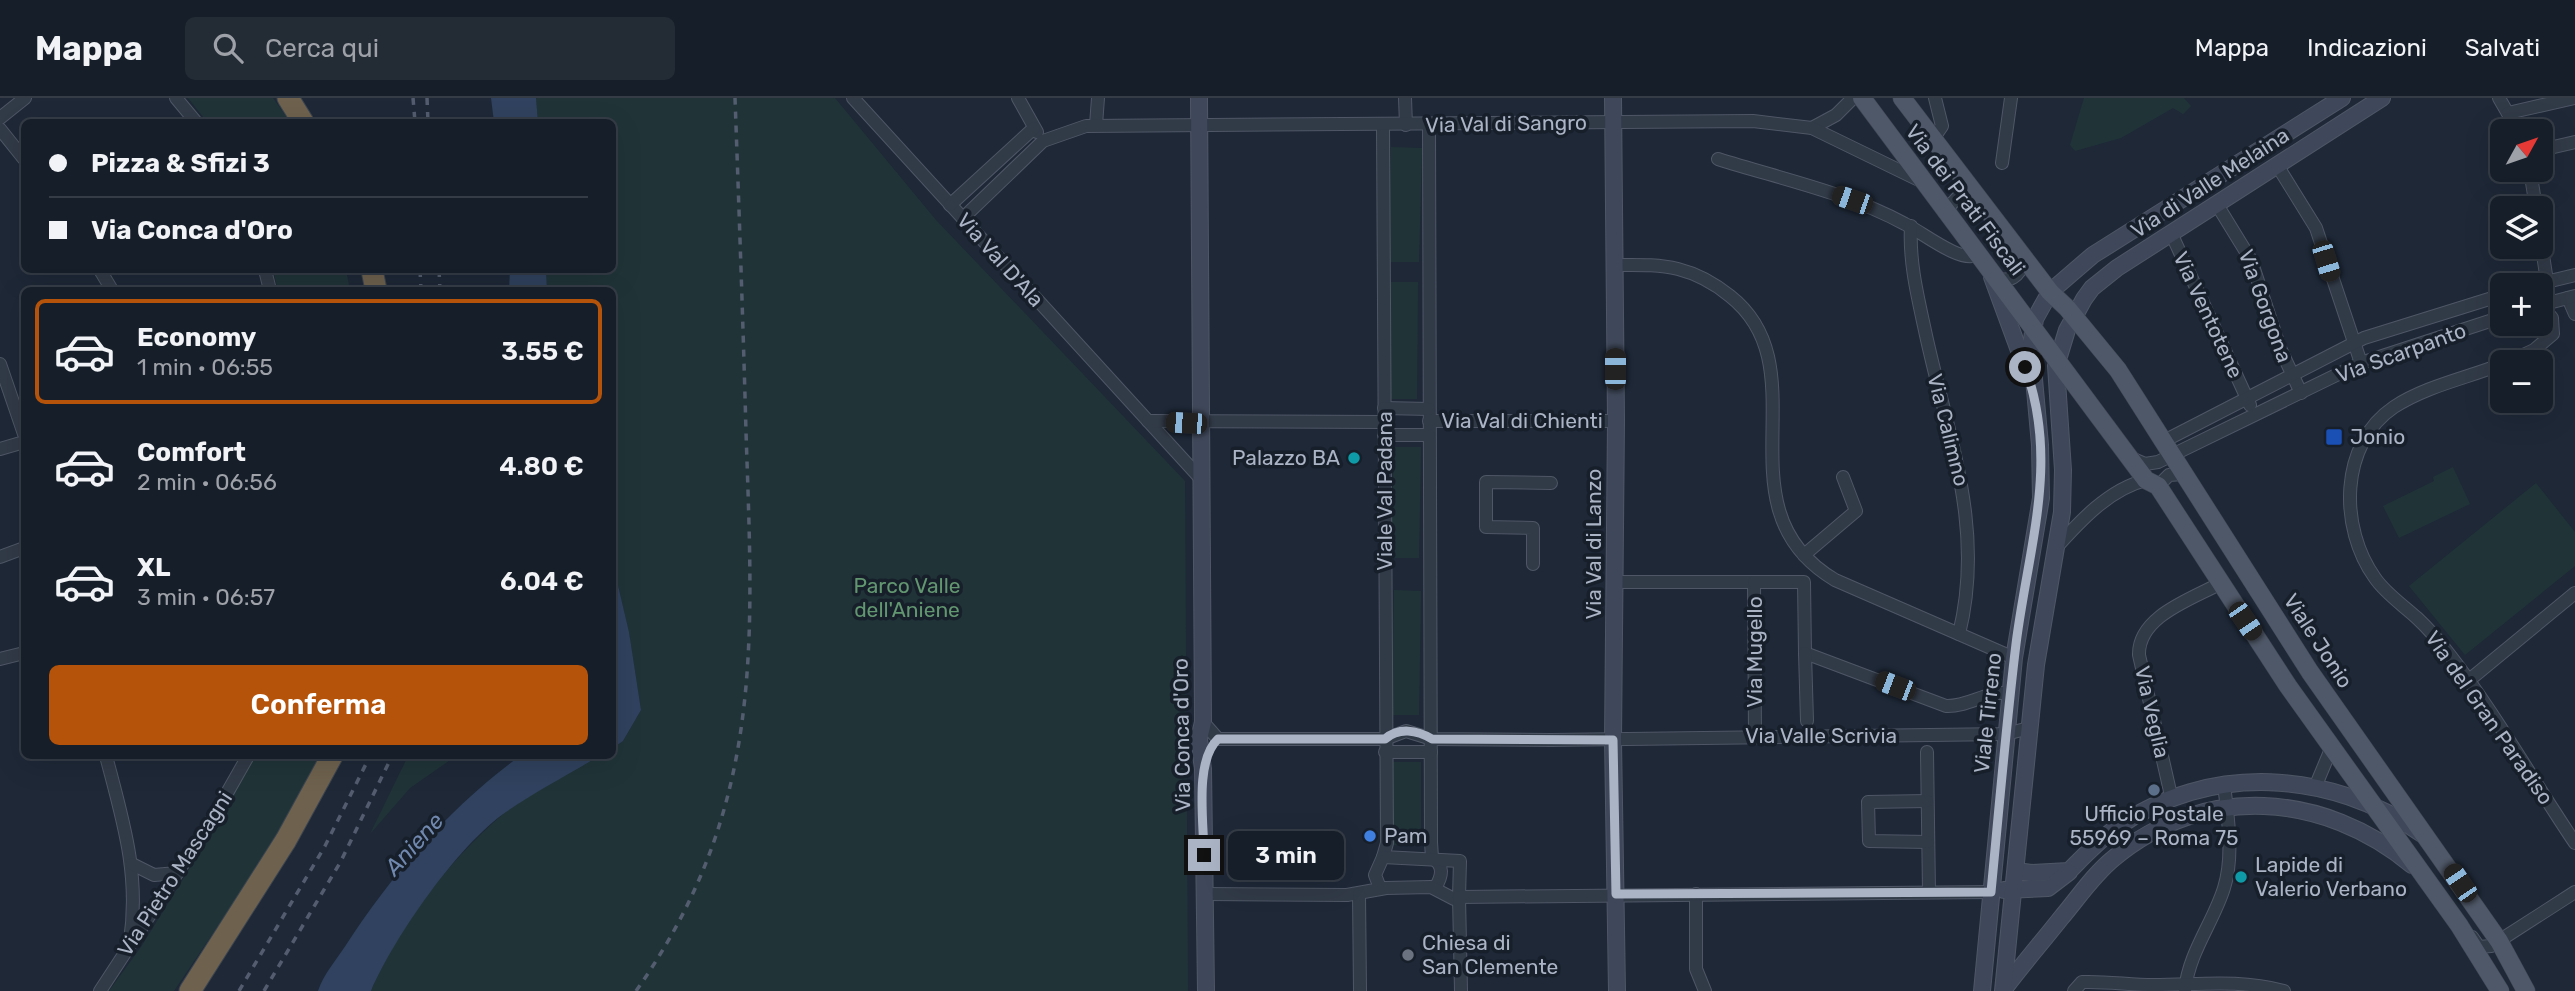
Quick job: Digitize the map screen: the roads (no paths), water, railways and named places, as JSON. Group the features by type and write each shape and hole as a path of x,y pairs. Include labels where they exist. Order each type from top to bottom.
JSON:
{"highway":[{"path":"288,98 301,119"},
{"path":"304,98 316,119"},
{"path":"191,991 286,841 330,759"},
{"path":"206,991 306,833 344,759"}],"main road":[{"name":"Via dei Prati Fiscali","path":"1862,98 1976,255 2057,359"},
{"name":"Via dei Prati Fiscali","path":"1902,98 1937,132 1975,195 2050,292 2074,316"},
{"name":"Viale Jonio","path":"2074,316 2118,370 2317,682 2499,941 2526,991"},
{"path":"2057,359 2152,483 2331,749 2459,925 2500,991"}],"street":[{"path":"0,118 25,98"},
{"path":"176,98 194,119"},
{"name":"Via Val D'Ala","path":"853,98 1201,479"},
{"path":"963,218 1043,141 1018,98"},
{"path":"1096,125 1098,98"},
{"path":"1199,98 1201,424"},
{"path":"1405,98 1406,125"},
{"name":"Via Val di Lanzo","path":"1613,98 1616,421 1613,740 1617,991"},
{"path":"1812,128 1833,118 1853,98"},
{"path":"1935,98 1937,132"},
{"path":"2001,163 2011,98"},
{"name":"Via di Valle Melaina","path":"2050,292 2092,255 2342,98"},
{"name":"Via di Valle Melaina","path":"2057,359 2074,316 2086,295 2099,281 2382,98"},
{"path":"2499,98 2511,119"},
{"path":"2508,113 2574,98"},
{"name":"Via Val di Sangro","path":"1043,141 1064,131 1096,125 1753,121 1812,128 1922,181"},
{"name":"Viale Val Padana","path":"1380,888 1375,874 1387,842 1383,124"},
{"name":"Viale Val Padana","path":"1429,125 1432,858 1441,869 1435,888"},
{"path":"950,205 1034,128"},
{"path":"0,129 21,155"},
{"path":"2553,147 2575,142"},
{"path":"1718,159 1852,200 1911,226 1962,257 1976,255"},
{"path":"2277,165 2316,228 2352,344 2361,363"},
{"path":"1944,212 1957,198 1975,195"},
{"name":"Via Gorgona","path":"2216,203 2251,260 2291,374"},
{"name":"Via Calimno","path":"1911,226 1911,253 1921,313 1968,515 1969,589 1959,634"},
{"name":"Via Ventotene","path":"2171,233 2255,416"},
{"path":"1992,276 2002,281 2012,279 2021,270 2025,259"},
{"path":"1615,265 1663,266 1697,275 1735,300 1754,323 1763,340 1770,370 1775,500 1785,530 1804,555 1835,580 2014,658"},
{"path":"2553,280 2575,275"},
{"path":"1992,276 2034,390"},
{"path":"2034,390 2032,328 2050,292"},
{"path":"2553,302 2572,297 2575,314"},
{"name":"Via Scarpanto","path":"2168,448 2246,397 2352,344 2490,299"},
{"name":"Via Scarpanto","path":"2168,448 2255,416 2361,363 2490,321"},
{"path":"2530,350 2551,336"},
{"name":"Viale Tirreno","path":"2003,991 2029,728 2063,480 2055,386 2057,359"},
{"path":"0,364 21,425"},
{"name":"Via del Gran Paradiso","path":"2490,368 2426,391 2391,409 2363,443 2349,489 2359,545 2372,575 2426,626 2468,681 2575,843"},
{"path":"2291,374 2301,393"},
{"name":"Viale Tirreno","path":"1982,991 2014,658 2035,541 2042,477 2034,390"},
{"path":"1384,408 1429,421"},
{"path":"1148,421 1384,428 1429,421"},
{"name":"Via Val di Chienti","path":"1429,421 1616,421"},
{"name":"Via Conca d'Oro","path":"1201,424 1203,722 1199,738 1203,769 1206,991"},
{"path":"0,449 21,443"},
{"path":"2131,458 2150,464 2168,448"},
{"path":"2054,550 2101,505 2126,486 2152,483 2169,475 2183,474"},
{"path":"1804,555 1856,511 1843,477"},
{"path":"1533,564 1533,528 1486,527 1486,482 1551,483"},
{"path":"0,557 21,549"},
{"name":"Via Mugello","path":"1614,582 1754,582 1755,736"},
{"path":"1754,582 1804,582 1807,721"},
{"name":"Via Veglia","path":"2172,800 2139,655 2140,642 2147,627 2156,620 2221,583"},
{"path":"2468,681 2570,597"},
{"path":"1805,653 1946,706 1960,705 1996,692 2011,693"},
{"path":"0,659 21,654"},
{"path":"1203,722 1218,739 1432,745"},
{"name":"Via Valle Scrivia","path":"1432,745 1755,736 2006,734 2029,728"},
{"path":"1385,745 1394,733 1406,731 1432,745"},
{"path":"1203,769 1208,751 1218,739"},
{"path":"2316,785 2331,749"},
{"path":"1927,751 1929,892"},
{"path":"107,759 132,864 135,902 129,946"},
{"name":"Via Pietro Mascagni","path":"100,991 221,805 246,759"},
{"path":"1205,894 1359,894 1380,888 1435,888 1450,899 1616,894 1991,892 2043,889 2055,884 2116,828 2172,800 2224,785 2266,782 2316,785 2402,821 2434,845"},
{"path":"2185,988 2192,959 2224,887 2228,847 2224,785"},
{"path":"1927,801 1868,802 1869,841 1928,842"},
{"path":"2003,991 2087,886 2112,860 2147,836 2181,820 2227,808 2269,806 2321,814 2376,839 2415,867"},
{"path":"1383,857 1460,861 1461,991"},
{"path":"132,864 151,874 177,873"},
{"path":"2016,871 2069,871"},
{"path":"2069,871 2079,883 2087,886"},
{"path":"2055,884 2067,887 2076,900"},
{"path":"2459,925 2482,948 2499,941 2575,892"},
{"path":"1359,894 1360,991"},
{"path":"1696,894 1696,969 1705,991"},
{"path":"2074,991 2078,984 2085,982 2185,988 2198,981 2234,982 2284,991"}],"water":[{"path":"491,98 536,98 538,119 494,119"},
{"path":"510,273 546,273 547,287 509,287"},
{"path":"616,577 629,632 641,710 623,741 616,746"},
{"path":"516,759 594,759 506,812 468,846 411,919 371,991 318,991 364,918 403,867 447,819"}],"railway":[{"path":"413,98 415,119"},
{"path":"427,98 428,119"},
{"path":"636,991 678,923 709,856 729,789 742,722 750,583 735,98"},
{"path":"420,273 421,287"},
{"path":"439,273 440,287"},
{"path":"239,991 325,846 368,759"},
{"path":"264,991 341,861 391,759"}],"place":[{"name":"Jonio","path":"2334,437"},
{"name":"Palazzo BA","path":"1354,458"},
{"name":"Ufficio Postale 55969 – Roma 75","path":"2154,790"},
{"name":"Pam","path":"1370,836"},
{"name":"Lapide di Valerio Verbano","path":"2241,877"},
{"name":"Chiesa di San Clemente","path":"1408,955"}],"park label":[{"name":"Parco Valle dell'Aniene","path":"907,598"}],"water label":[{"name":"Aniene","path":"414,844"}]}
